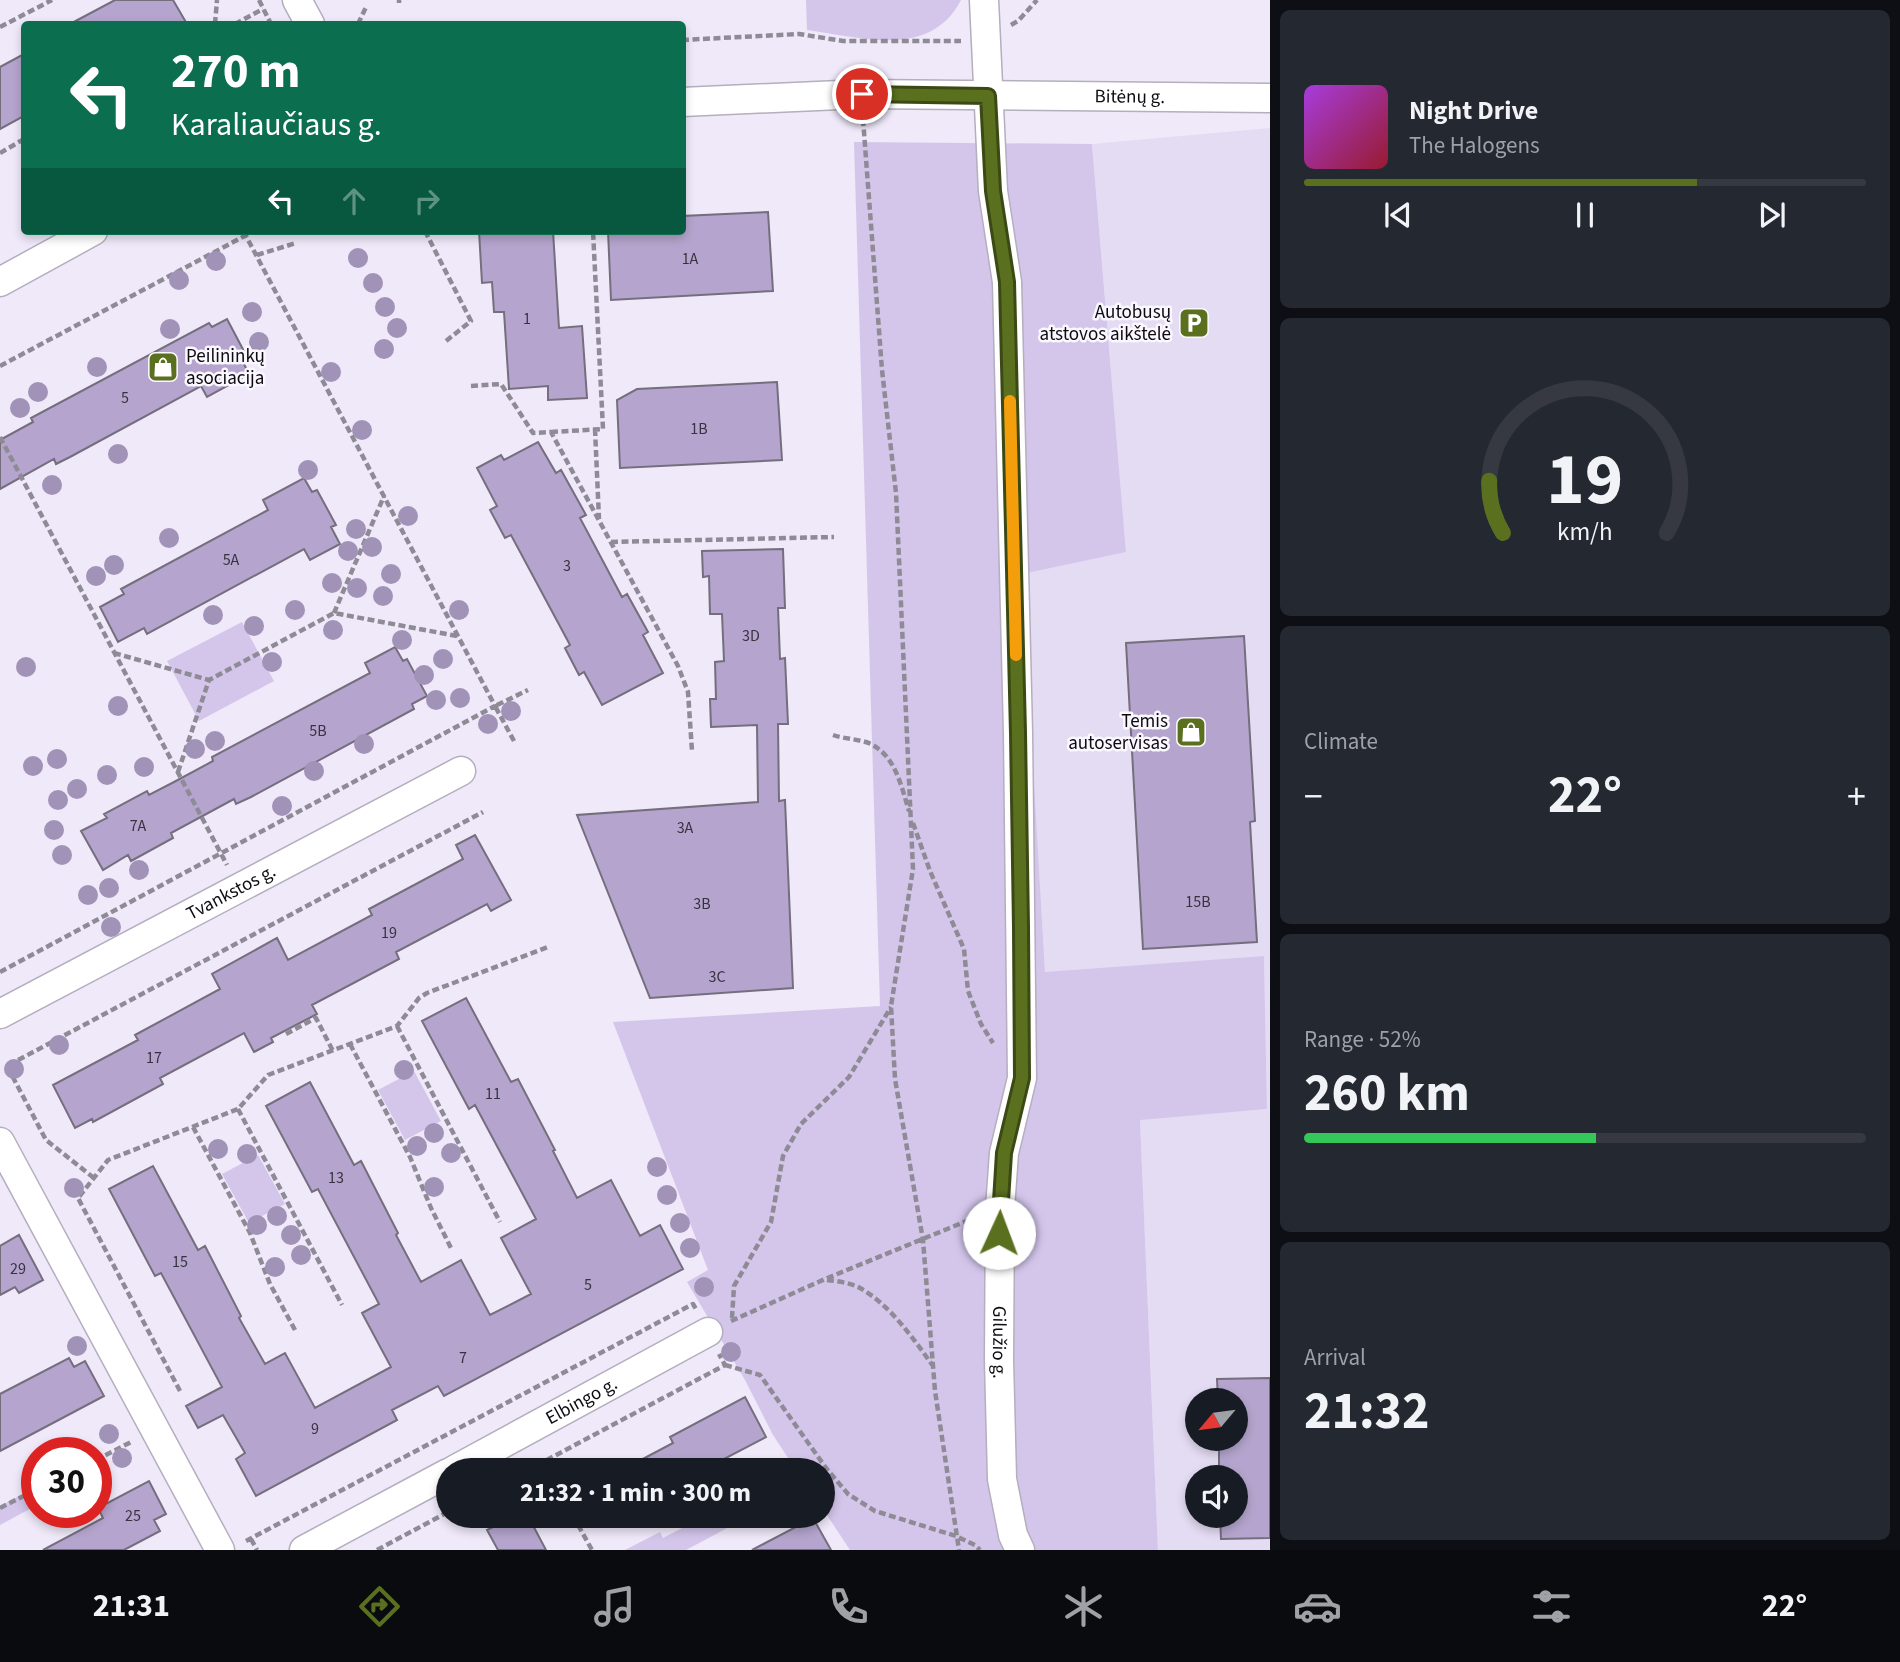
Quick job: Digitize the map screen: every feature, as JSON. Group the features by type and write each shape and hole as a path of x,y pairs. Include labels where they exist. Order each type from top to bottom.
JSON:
{"street":[{"path":"298,0 308,21"},
{"name":"Gilužio g.","path":"984,0 993,191 1007,282 1018,733 1022,1078 1004,1153 1000,1208 999,1360 1002,1479 1013,1535 1020,1550"},
{"name":"Bitėnų g.","path":"686,102 862,94 1270,98"},
{"path":"0,282 86,235"},
{"name":"Tvankstos g.","path":"0,1014 461,771"},
{"path":"0,1142 155,1429 230,1547"},
{"name":"Elbingo g.","path":"476,1458 719,1327"},
{"path":"304,1550 436,1479"}],"path":[{"path":"0,27 52,0"},
{"path":"215,21 217,0"},
{"path":"258,0 269,21"},
{"path":"359,21 367,5"},
{"path":"241,21 263,9"},
{"path":"686,40 799,34 843,41 985,41"},
{"path":"862,94 882,370 896,493 913,869 891,1006 895,1079 923,1240 934,1391 959,1550"},
{"path":"0,153 21,141"},
{"path":"427,235 471,321 446,341"},
{"path":"471,386 501,384 533,433 603,429 593,235"},
{"path":"0,366 246,236 514,741"},
{"path":"257,255 296,243"},
{"path":"595,429 599,520"},
{"path":"551,432 678,666 688,692 692,751"},
{"path":"0,437 239,887"},
{"path":"178,772 209,680 334,613 384,496"},
{"path":"611,542 834,537"},
{"path":"334,613 458,636"},
{"path":"114,653 209,680"},
{"path":"0,972 528,690"},
{"path":"832,735 869,743 886,755 897,772 930,870 964,949 968,991 981,1024 995,1046"},
{"path":"94,1178 46,1140 7,1066 483,812"},
{"path":"180,1391 78,1198 108,1160 238,1109 268,1075 397,1026 419,998 427,993 548,947"},
{"path":"719,1327 733,1312 734,1286 771,1222 783,1156 802,1124 849,1077 891,1006"},
{"path":"286,1034 316,1018 333,1051"},
{"path":"397,1026 500,1222"},
{"path":"350,1044 410,1157 451,1248"},
{"path":"238,1109 342,1305"},
{"path":"193,1127 250,1233 270,1284 295,1330"},
{"path":"719,1327 825,1279 1000,1208"},
{"path":"825,1279 858,1286 875,1299 908,1332 934,1366"},
{"path":"230,1547 251,1539 693,1304 719,1327 725,1365"},
{"path":"551,1458 725,1365 760,1375 818,1458 848,1494 875,1511 956,1536 975,1545 979,1550"},
{"path":"112,1452 155,1429"},
{"path":"0,1508 21,1496"},
{"path":"377,1550 436,1518"},
{"path":"580,1528 592,1550"},
{"path":"251,1539 257,1550"}],"shaded area":[{"path":"806,0 961,0 948,19 931,31 913,38 892,40 807,30"},
{"path":"1270,128 1270,1550 1158,1550 1140,1119 1267,1109 1264,956 1045,973 1022,573 1126,552 1092,144"},
{"path":"854,142 1092,144 1126,552 1022,574 1045,972 1264,956 1267,1109 1140,1120 1158,1550 850,1550 835,1527 835,1458 788,1458 687,1282 708,1270 613,1022 880,1006"},
{"path":"242,622 274,681 199,721 167,661"},
{"path":"414,1071 441,1121 405,1140 378,1090"},
{"path":"258,1155 285,1204 249,1223 222,1174"},
{"path":"21,1495 21,1514 0,1525 0,1506"},
{"path":"682,1528 727,1528 686,1550 625,1550 660,1532 663,1538"}],"building":[{"path":"115,0 173,0 185,21 76,21"},
{"path":"21,56 21,118 0,129 0,67"},
{"path":"768,212 773,291 611,300 608,235 686,235 686,216"},
{"path":"479,235 553,235 559,328 582,326 587,398 548,400 548,386 509,389 504,312 494,312 492,282 482,283"},
{"path":"227,319 247,357 242,360 249,374 207,397 201,386 70,457 56,464 54,459 0,489 0,440 33,422 31,418 209,323 212,327"},
{"path":"777,382 782,460 620,468 617,400 637,389"},
{"path":"538,442 556,473 561,470 586,515 580,518 622,597 627,594 648,632 643,635 663,673 602,705 584,672 579,675 565,648 570,645 511,535 505,538 490,510 497,506 477,468 501,455 504,460"},
{"path":"304,478 312,492 317,490 336,525 331,527 340,544 310,560 304,549 147,634 144,628 118,642 100,607 124,594 121,589 268,510 263,500"},
{"path":"783,549 785,608 778,608 780,659 785,658 788,724 778,724 779,801 785,800 793,988 650,998 577,815 758,802 757,725 711,727 710,699 716,699 715,662 724,661 722,614 710,614 709,576 703,577 702,551"},
{"name":"Temis autoservisas","path":"1244,636 1255,821 1250,822 1257,942 1143,949 1126,643"},
{"path":"395,647 403,661 407,659 427,696 412,704 414,709 251,797 236,804 234,799 171,833 173,838 131,861 128,855 103,870 81,831 107,818 104,814 147,791 149,795 174,782 213,761 212,757 370,673 365,663"},
{"path":"475,835 511,900 491,911 487,904 396,952 399,959 312,1005 317,1014 271,1038 273,1042 254,1052 244,1033 160,1078 163,1084 93,1122 92,1119 75,1128 53,1085 138,1040 135,1035 220,989 212,974 277,938 288,960 372,915 369,909 463,859 456,845"},
{"path":"466,998 511,1082 518,1079 577,1198 611,1180 640,1236 660,1225 683,1269 444,1396 438,1386 392,1410 397,1420 256,1496 236,1459 245,1453 223,1415 198,1428 186,1406 222,1387 161,1273 155,1276 109,1189 153,1166 198,1250 205,1246 241,1316 239,1318 265,1364 285,1353 315,1408 391,1367 362,1313 379,1304 318,1189 312,1192 266,1106 310,1082 354,1165 361,1161 421,1282 461,1260 490,1315 531,1294 501,1238 536,1219 475,1105 469,1109 422,1021"},
{"path":"19,1235 43,1280 19,1293 15,1287 0,1295 0,1246"},
{"path":"69,1358 74,1367 85,1361 104,1396 26,1437 21,1437 21,1440 0,1451 0,1394"},
{"path":"1270,1378 1270,1538 1221,1539 1221,1528 1248,1528 1248,1465 1219,1465 1219,1451 1248,1451 1248,1388 1217,1388 1217,1379"},
{"path":"745,1397 766,1437 726,1458 645,1458 673,1443 670,1437"},
{"path":"149,1481 166,1514 154,1520 160,1531 124,1550 43,1550 84,1528 112,1528 112,1501"},
{"path":"534,1528 546,1550 498,1550 487,1530"},
{"path":"794,1528 819,1528 831,1550 752,1550"}],"slow traffic":[{"path":"1010,401 1016,655"}],"place":[{"name":"Autobusų atstovos aikštelė","path":"1194,323"},
{"name":"Peilininkų asociacija","path":"163,367"},
{"name":"Temis autoservisas","path":"1191,732"}],"route":[{"path":"862,94 988,96 993,191 1007,282 1021,927 1022,1078 1004,1153 999,1233"}]}
